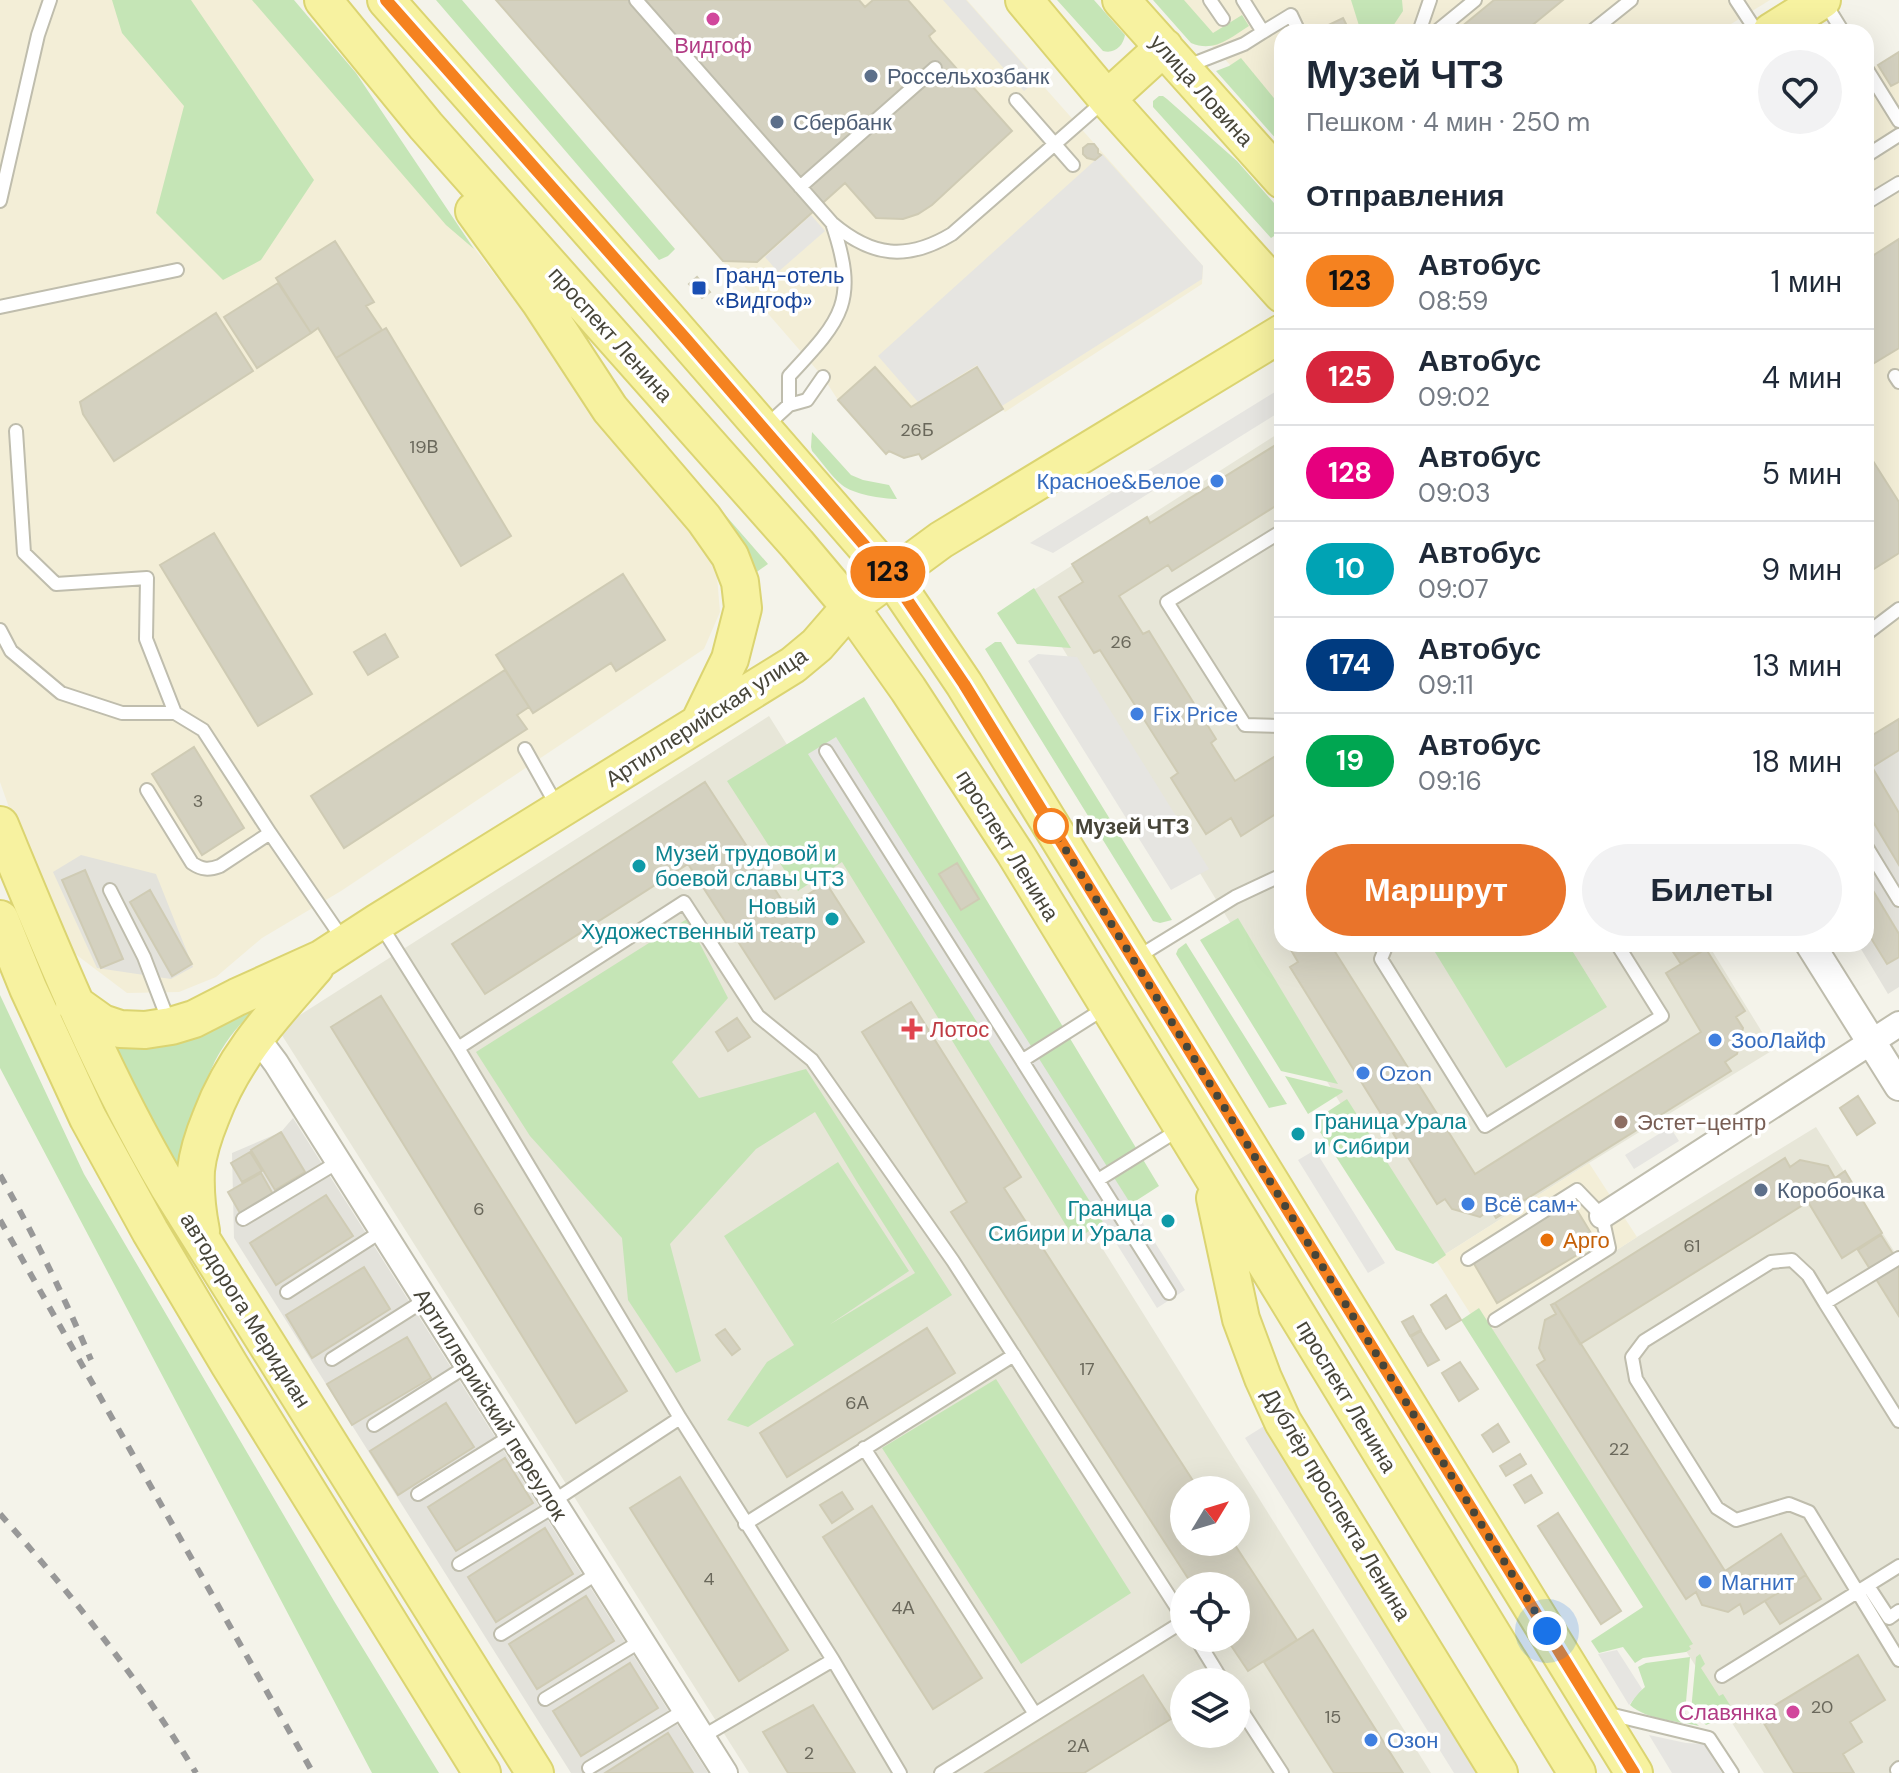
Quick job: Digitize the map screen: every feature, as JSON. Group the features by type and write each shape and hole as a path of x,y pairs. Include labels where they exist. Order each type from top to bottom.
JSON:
{"main road":[{"name":"проспект Ленина","path":"323,0 426,126 797,544 850,607 908,689 1015,853 1577,1773"},
{"path":"1024,0 1107,99 1274,285"},
{"name":"улица Ловина","path":"1121,0 1274,164"},
{"path":"1784,24 1823,0"},
{"name":"проспект Ленина","path":"398,9 776,417 891,576 964,684 1634,1773"},
{"path":"1107,99 1173,58"},
{"path":"426,126 459,190 540,302 610,409 704,519 730,556 740,582 743,608 730,659 699,723"},
{"name":"Артиллерийская улица","path":"74,1003 102,1023 120,1029 145,1030 171,1026 194,1019 334,951 793,665 817,645 850,607 941,540 1274,338"},
{"name":"автодорога Меридиан","path":"0,825 74,1003 137,1132 535,1773"},
{"name":"автодорога Меридиан","path":"0,919 28,988 104,1150 229,1364 482,1773"},
{"name":"Артиллерийская улица","path":"202,1241 196,1168 205,1130 217,1101 255,1035 334,951"},
{"name":"Дублёр проспекта Ленина","path":"1209,1170 1241,1319 1283,1422 1499,1773"}],"street":[{"path":"1815,952 1899,1086"},
{"path":"1602,1216 1899,1024"},
{"name":"Артиллерийский переулок","path":"255,1035 276,1063 725,1773"}],"lane":[{"path":"0,201 38,35 50,0"},
{"path":"636,0 817,208 849,238 883,250 913,251 928,247 962,227 1107,99"},
{"path":"1210,0 1223,19"},
{"path":"1243,0 1263,32"},
{"path":"1422,24 1430,0"},
{"path":"1446,24 1475,0"},
{"path":"1601,24 1631,0"},
{"path":"1736,0 1752,24"},
{"path":"1823,0 1838,24"},
{"path":"1276,24 1291,15 1295,24"},
{"path":"1173,58 1244,44 1274,25"},
{"path":"800,187 935,68"},
{"path":"1874,81 1899,121"},
{"path":"1016,100 1073,165"},
{"path":"1874,151 1899,135"},
{"path":"1874,198 1899,183"},
{"path":"776,417 789,376 834,324 840,311 844,297 843,260 832,223"},
{"path":"0,307 177,270"},
{"path":"776,417 807,400 823,377"},
{"path":"16,431 24,553 56,584 147,578 146,639 175,713"},
{"path":"1274,536 1167,602 1245,725 1274,726"},
{"path":"1874,628 1899,609"},
{"path":"0,630 11,651 61,693 122,713 175,713 203,730 270,833 334,951"},
{"path":"525,749 560,810"},
{"path":"826,751 1169,1293"},
{"path":"147,790 192,863 200,869 220,866 270,833"},
{"path":"1874,859 1899,900"},
{"path":"1133,960 1235,897 1274,879"},
{"path":"110,890 144,957 171,1026"},
{"path":"458,1048 684,902 758,1016 812,1060 953,1261 1170,1598"},
{"path":"378,922 900,1773"},
{"path":"1384,952 1381,959 1485,1126 1662,1016 1622,952"},
{"path":"1023,1060 1108,1007"},
{"path":"1098,1180 1183,1128"},
{"path":"243,1219 338,1162"},
{"path":"1468,1259 1577,1190 1602,1216 1609,1248 1495,1320"},
{"path":"287,1292 382,1231"},
{"path":"1825,1303 1899,1258"},
{"path":"1899,1421 1808,1275 1792,1260 1771,1262 1644,1341 1632,1357 1636,1379 1717,1508 1736,1520 1789,1504 1809,1512 1862,1590 1899,1660"},
{"path":"332,1359 425,1300"},
{"path":"745,1524 1014,1355"},
{"path":"374,1425 467,1366"},
{"path":"459,1564 680,1418"},
{"path":"418,1494 511,1436"},
{"path":"864,1448 1035,1714"},
{"path":"1722,1676 1899,1566"},
{"path":"501,1634 598,1573"},
{"path":"1862,1590 1889,1618 1899,1611"},
{"path":"941,1773 1170,1629"},
{"path":"545,1699 641,1641"},
{"path":"702,1737 833,1660"},
{"path":"589,1768 685,1710"},
{"path":"1596,1710 1709,1738 1732,1773"},
{"path":"1250,1724 1282,1773"}],"shaded area":[{"path":"0,0 285,0 716,565 720,612 704,649 341,891 262,938 216,977 179,992 127,993 74,953 35,881 0,782"},
{"path":"496,0 967,0 1203,266 1202,284 1005,412 1002,409 922,459 919,454 904,458 890,452 886,454"},
{"path":"943,0 966,0 1037,80 1024,91"},
{"path":"1169,0 1770,0 1731,24 1274,24 1274,112"},
{"path":"1899,52 1899,719 1874,734 1874,67"},
{"path":"1102,154 1203,266 1202,279 1002,406 977,365 918,402 878,356"},
{"path":"811,215 825,231 778,272 765,257"},
{"path":"1274,392 1274,415 1053,553 1030,543"},
{"path":"1274,436 1274,952 1713,952 1773,1050 1436,1260 1029,593"},
{"path":"1038,654 1077,657 1209,869 1171,890 1028,661"},
{"path":"769,716 1245,1476 1170,1476 1170,1556 1250,1556 1250,1484 1431,1773 749,1773 278,1029"},
{"path":"1899,719 1899,987 1888,994 1863,952 1874,952 1874,734"},
{"path":"836,737 1185,1290 1157,1308 808,754"},
{"path":"81,855 156,874 193,967 171,979 97,968 53,872"},
{"path":"293,1118 708,1773 571,1773 234,1238 232,1153 281,1132"},
{"path":"1670,1127 1679,1141 1634,1169 1625,1155"},
{"path":"1816,1127 1899,1259 1899,1773 1764,1773 1484,1335"},
{"path":"1315,1150 1385,1263 1368,1273 1298,1160"},
{"path":"1589,1163 1637,1237 1484,1335 1436,1260"},
{"path":"1264,1426 1480,1773 1454,1773 1245,1438"},
{"path":"1617,1650 1642,1689 1629,1705 1598,1654"},
{"path":"1649,1735 1704,1744 1722,1773 1672,1773"}],"green space":[{"path":"112,0 191,0 314,180 261,260 223,280 156,213 184,106 122,33"},
{"path":"252,0 294,0 356,73 474,249 446,225"},
{"path":"436,0 462,0 675,249 668,256 659,260"},
{"path":"1057,0 1094,0 1125,35 1120,46 1115,50 1103,51"},
{"path":"1153,0 1184,0 1213,33 1242,15 1249,26 1222,43 1199,46 1191,43"},
{"path":"1351,0 1402,0 1403,11 1394,24 1358,24"},
{"path":"1241,58 1274,98 1274,136 1216,71"},
{"path":"1163,96 1237,161 1274,203 1274,236 1271,238 1153,107 1153,101"},
{"path":"639,416 768,564 751,576"},
{"path":"812,432 851,475 889,485 897,499 868,495 842,485 812,451"},
{"path":"1034,588 1071,648 1017,644 997,613"},
{"path":"995,642 1001,642 1172,920 1153,921 985,649"},
{"path":"864,697 1159,1186 1075,1240 842,862 798,891 727,781"},
{"path":"1238,918 1338,1084 1281,1071 1200,940"},
{"path":"687,919 728,998 672,1062 699,1098 806,1069 952,1295 748,1427 727,1420 767,1362 794,1345 724,1236 838,1162 909,1271 829,1325 915,1273 815,1112 756,1149 670,1244 701,1361 676,1373 628,1300 622,1238 530,1136 476,1052"},
{"path":"1186,943 1287,1104 1269,1108 1176,954"},
{"path":"1435,952 1573,952 1607,1007 1506,1068"},
{"path":"0,995 84,1174 334,1601 439,1773 372,1773 0,1068"},
{"path":"258,1007 234,1032 215,1061 178,1162 168,1158 110,1044"},
{"path":"1285,1076 1342,1090 1343,1092 1308,1114"},
{"path":"1347,1099 1446,1255 1433,1264 1396,1250 1313,1121"},
{"path":"1479,1308 1693,1644 1689,1646 1691,1649 1643,1658 1635,1663 1623,1647 1599,1653 1591,1641 1643,1607 1461,1320"},
{"path":"996,1379 1131,1593 1021,1664 882,1448"},
{"path":"1700,1654 1705,1664 1701,1668 1719,1696 1723,1694 1735,1713 1706,1725 1691,1711 1696,1657"},
{"path":"1690,1657 1685,1713 1699,1726 1654,1717 1630,1705 1645,1687 1638,1667 1646,1663"}],"building":[{"name":"Видгоф","path":"496,0 859,0 865,7 873,0 908,0 935,31 929,36 932,41 1012,131 932,205 918,214 903,219 876,218 845,183 757,262 723,261"},
{"path":"1494,0 1563,0 1534,24 1465,24"},
{"path":"1343,18 1346,24 1331,24"},
{"path":"1899,52 1899,82 1891,86 1878,65"},
{"path":"1094,144 1101,155 1095,160 1083,154 1083,148"},
{"path":"1899,239 1899,348 1874,363 1874,255"},
{"path":"335,241 374,302 366,306 382,330 336,358 318,328 311,333 276,278"},
{"path":"697,277 710,292 702,298 689,284"},
{"path":"278,283 311,333 257,368 224,317"},
{"path":"216,313 253,371 114,461 83,414 80,402"},
{"path":"386,328 511,536 461,566 336,358"},
{"path":"875,367 911,407 977,367 1003,409 922,459 919,454 904,458 889,451 886,454 838,400"},
{"path":"1274,446 1274,507 1172,571 1168,565 1119,596 1143,634 1149,631 1216,739 1211,743 1235,781 1274,757 1274,815 1241,836 1231,818 1206,834 1171,778 1178,773 1100,650 1094,653 1059,597 1083,582 1072,564 1147,517 1150,523"},
{"path":"1874,463 1899,502 1899,553 1874,569"},
{"path":"214,533 312,694 258,726 160,565"},
{"path":"623,574 665,640 616,671 611,663 533,713 496,655"},
{"path":"385,634 398,657 368,675 354,652"},
{"path":"505,670 529,707 517,715 527,729 344,848 311,796"},
{"path":"1899,719 1899,750 1874,766 1874,734"},
{"path":"194,747 244,828 202,855 152,774"},
{"path":"1874,770 1899,813 1899,865 1874,823"},
{"path":"705,782 787,908 826,883 864,942 775,999 688,864 485,994 452,944"},
{"path":"957,863 979,899 961,910 939,874"},
{"path":"85,870 123,959 101,968 62,880"},
{"path":"150,890 192,964 172,976 130,902"},
{"path":"1874,892 1899,934 1899,957 1887,964 1874,943"},
{"path":"1292,952 1335,952 1475,1174 1701,1032 1666,973 1701,952 1708,952 1745,1011 1736,1017 1743,1028 1737,1054 1725,1062 1731,1071 1496,1218 1490,1209 1480,1217 1452,1209 1445,1199 1437,1204 1290,967 1298,962"},
{"path":"1673,952 1700,952 1681,964"},
{"path":"381,996 627,1391 576,1423 331,1027"},
{"path":"911,1002 1021,1177 1004,1188 1190,1476 1170,1476 1170,1550 951,1212 967,1202 862,1032"},
{"path":"737,1018 750,1037 728,1051 716,1032"},
{"path":"1858,1096 1875,1123 1857,1135 1840,1108"},
{"path":"281,1132 305,1172 275,1190 251,1150"},
{"path":"250,1152 262,1171 242,1182 231,1163"},
{"path":"1785,1158 1790,1167 1800,1160 1828,1166 1835,1178 1845,1171 1882,1233 1842,1258 1808,1202 1580,1344 1555,1303"},
{"path":"261,1173 274,1196 241,1215 228,1192"},
{"path":"326,1195 353,1236 276,1285 250,1243"},
{"path":"1572,1202 1597,1243 1497,1303 1473,1262"},
{"path":"1881,1235 1893,1254 1870,1269 1858,1250"},
{"path":"1899,1264 1899,1316 1876,1279"},
{"path":"364,1267 390,1309 312,1358 286,1315"},
{"path":"1446,1295 1461,1320 1446,1329 1431,1305"},
{"path":"1555,1303 1725,1571 1781,1534 1806,1575 1744,1614 1740,1604 1728,1612 1702,1605 1696,1592 1686,1599 1537,1365 1545,1360 1539,1348 1545,1320 1556,1314 1551,1305"},
{"path":"1413,1316 1421,1330 1410,1336 1402,1322"},
{"path":"927,1328 955,1373 787,1477 760,1433"},
{"path":"725,1329 740,1349 732,1355 716,1335"},
{"path":"1421,1331 1439,1360 1428,1366 1411,1337"},
{"path":"407,1337 431,1378 352,1425 327,1384"},
{"path":"1460,1362 1478,1389 1459,1401 1442,1373"},
{"path":"446,1403 474,1447 398,1495 370,1451"},
{"path":"1498,1424 1509,1442 1493,1452 1482,1435"},
{"path":"1520,1454 1526,1464 1506,1476 1500,1466"},
{"path":"505,1458 533,1503 456,1551 428,1507"},
{"path":"1531,1475 1542,1493 1525,1503 1514,1485"},
{"path":"680,1477 788,1650 739,1681 630,1508"},
{"path":"842,1492 853,1509 832,1523 820,1505"},
{"path":"872,1506 982,1678 933,1709 823,1537"},
{"path":"1558,1513 1621,1611 1601,1624 1538,1526"},
{"path":"545,1528 573,1574 496,1622 468,1577"},
{"path":"1174,1556 1242,1556 1297,1640 1250,1670 1246,1668 1235,1652 1250,1652 1250,1572 1184,1572"},
{"path":"1806,1575 1821,1599 1780,1624 1765,1601"},
{"path":"586,1596 614,1641 537,1689 509,1644"},
{"path":"1313,1630 1403,1773 1334,1773 1264,1662"},
{"path":"1858,1655 1885,1700 1850,1722 1862,1742 1843,1754 1854,1773 1794,1773 1759,1715"},
{"path":"630,1663 658,1708 581,1756 553,1711"},
{"path":"1143,1675 1170,1717 1084,1773 985,1773"},
{"path":"813,1705 855,1773 788,1773 763,1732"},
{"path":"668,1733 693,1773 605,1773"}],"railway":[{"path":"0,1175 48,1266 91,1360"},
{"path":"0,1220 313,1773"},
{"path":"0,1514 104,1639 196,1773"}],"bus line":[{"name":"123","path":"386,0 891,576 964,684 1634,1773"}],"place":[{"name":"Видгоф","path":"713,19"},
{"name":"Россельхозбанк","path":"871,76"},
{"name":"Сбербанк","path":"777,122"},
{"name":"Гранд-отель «Видгоф»","path":"699,288"},
{"name":"Красное&Белое","path":"1217,481"},
{"name":"Fix Price","path":"1137,714"},
{"name":"Музей ЧТЗ","path":"1051,826"},
{"name":"Музей трудовой и боевой славы ЧТЗ","path":"639,866"},
{"name":"Новый Художественный театр","path":"832,919"},
{"name":"Лотос","path":"912,1029"},
{"name":"ЗооЛайф","path":"1715,1040"},
{"name":"Ozon","path":"1363,1073"},
{"name":"Эстет-центр","path":"1621,1122"},
{"name":"Граница Урала и Сибири","path":"1298,1134"},
{"name":"Коробочка","path":"1761,1190"},
{"name":"Всё сам+","path":"1468,1204"},
{"name":"Граница Сибири и Урала","path":"1168,1221"},
{"name":"Арго","path":"1547,1240"},
{"name":"Магнит","path":"1705,1582"},
{"name":"Славянка","path":"1793,1712"},
{"name":"Озон","path":"1371,1740"}],"route":[{"path":"1051,826 1547,1631"}]}
